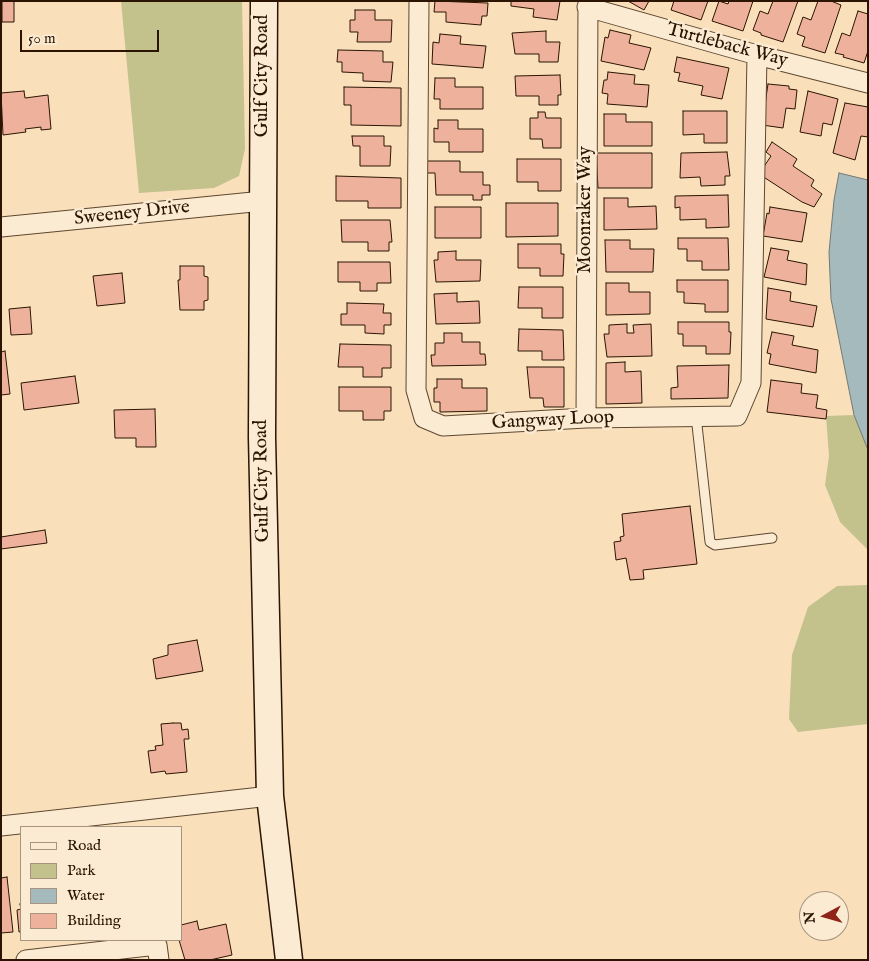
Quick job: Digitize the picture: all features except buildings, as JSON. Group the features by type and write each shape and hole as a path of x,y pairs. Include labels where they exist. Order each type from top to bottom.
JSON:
{"street":[{"name":"Gulf City Road","path":"264,1 262,437 270,796 289,960"},
{"name":"Gangway Loop","path":"419,1 416,390 424,418 444,426 586,418 738,416 751,383 757,55"},
{"name":"Moonraker Way","path":"586,418 587,4"},
{"name":"Turtleback Way","path":"587,4 757,55 868,83"},
{"name":"Sweeney Drive","path":"1,227 263,202"},
{"path":"1,826 270,796"},
{"path":"26,960 157,945 159,960"}],"lane":[{"path":"696,416 710,542 716,545 772,538"}],"green space":[{"path":"121,1 242,1 245,149 239,176 214,188 139,193"},
{"path":"854,415 868,450 868,550 840,522 825,485 829,456 826,416"},
{"path":"868,585 868,724 798,732 789,719 792,655 808,607 837,586"}],"water":[{"path":"839,173 868,180 868,450 854,415 831,299 829,252 834,200"}]}
